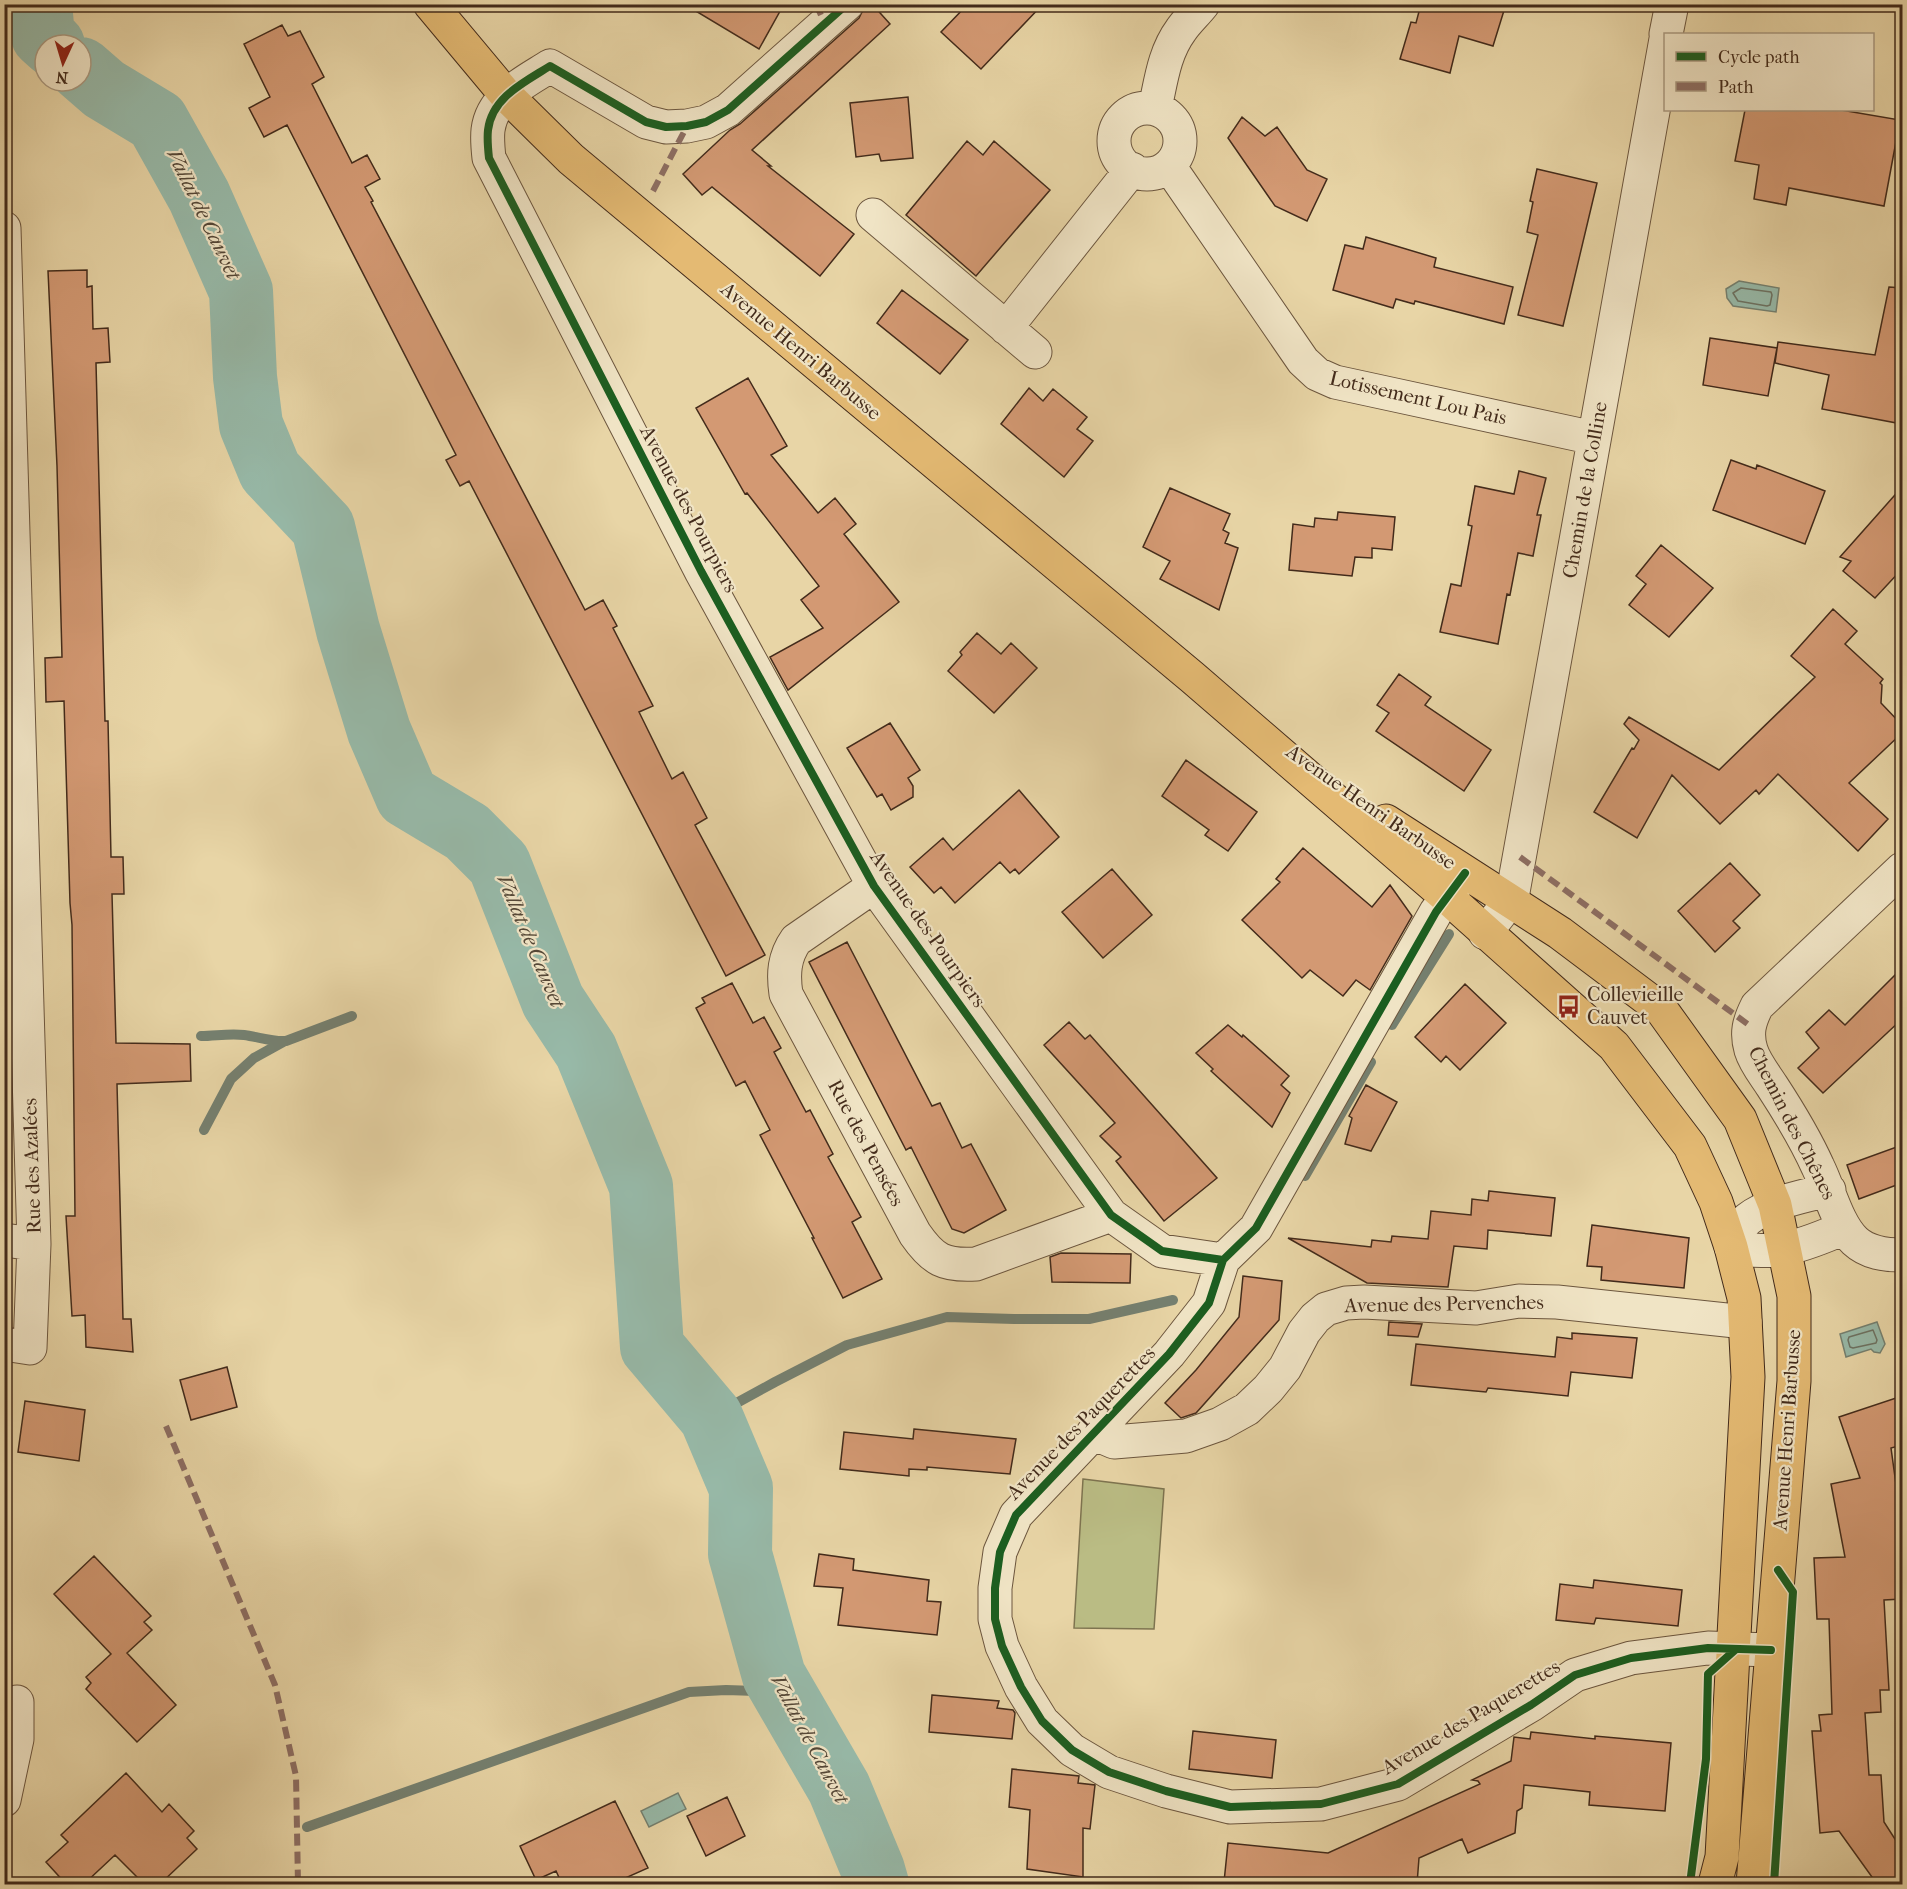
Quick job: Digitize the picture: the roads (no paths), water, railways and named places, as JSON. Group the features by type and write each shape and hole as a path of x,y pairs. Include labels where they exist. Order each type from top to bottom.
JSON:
{"main road":[{"name":"Avenue Henri Barbusse","path":"430,4 506,95 580,167 1192,676 1456,885 1485,933 1614,1046 1690,1146 1716,1202 1744,1298 1748,1377 1722,1857 1715,1884"},
{"name":"Avenue Henri Barbusse","path":"1456,885 1510,901 1560,933 1661,1009 1740,1119 1774,1205 1794,1296 1794,1381 1753,1884"}],"street":[{"path":"506,95 550,66 646,122 666,127 706,122 728,111 847,4"},
{"path":"1155,108 1172,43 1181,28 1203,4"},
{"name":"Chemin de la Colline","path":"1667,33 1672,4"},
{"name":"Chemin de la Colline","path":"1485,933 1510,901 1513,892 1664,48"},
{"name":"Avenue des Pourpiers","path":"506,95 495,109 488,129 489,158 701,571 874,886 1111,1215 1162,1251 1223,1260"},
{"path":"1145,107 1155,108 1173,119 1181,138 1180,149 1169,166 1149,174 1138,173 1120,159 1115,149 1114,137 1117,126 1124,117 1134,110 1145,107"},
{"name":"Lotissement Lou Pais","path":"1169,166 1303,361 1317,374 1335,382 1594,438"},
{"path":"1006,327 1132,170"},
{"path":"873,215 1035,352"},
{"name":"Rue des Azalées","path":"4,228 19,1242 17,1346"},
{"name":"Chemin des Chênes","path":"1902,869 1757,1006 1749,1025 1752,1054 1800,1131 1829,1190 1844,1228 1856,1242 1871,1251 1902,1255"},
{"path":"1223,1260 1256,1228 1436,912 1456,885"},
{"name":"Rue des Pensées","path":"874,886 796,940 789,951 783,974 786,994 922,1245 937,1258 954,1265 976,1264 1111,1215"},
{"path":"1829,1190 1774,1205 1748,1219 1738,1231 1731,1247 1749,1252 1784,1250 1844,1228"},
{"name":"Avenue des Paquerettes","path":"1223,1260 1209,1304 1169,1354 1016,1515 1000,1552 995,1588 995,1619 1002,1646 1021,1687 1042,1721 1072,1750 1109,1772 1166,1791 1230,1807 1322,1804 1398,1784 1531,1705 1575,1675 1631,1658 1708,1648 1771,1650"},
{"name":"Avenue des Pervenches","path":"1093,1433 1114,1442 1186,1436 1220,1424 1247,1408 1268,1389 1285,1368 1304,1332 1315,1318 1326,1309 1346,1303 1476,1308 1520,1301 1557,1302 1745,1322"},
{"path":"4,1800 17,1739 17,1702"}],"water":[{"path":"1739,281 1779,288 1776,312 1733,306 1727,298 1726,289"},
{"path":"1877,1322 1885,1344 1880,1353 1871,1349 1846,1357 1840,1334"},
{"path":"678,1793 686,1809 649,1827 641,1811"}],"waterway":[{"name":"Vallat de Cauvet","path":"40,4 43,33"},
{"name":"Vallat de Cauvet","path":"93,79 104,89 157,121 199,196 241,291 245,377 251,425 270,471 323,527 348,630 379,731 407,796 467,832 499,864 553,1001 586,1051 641,1186 652,1347 711,1417 741,1488 740,1554 774,1676 839,1788 877,1884"},
{"path":"1392,1025 1449,934"},
{"path":"201,1036 239,1034 286,1041 352,1016"},
{"path":"204,1130 231,1079 254,1058 283,1042"},
{"path":"1305,1176 1371,1062"},
{"path":"711,1417 847,1345 947,1317 1089,1319 1173,1300"},
{"path":"307,1827 689,1692 726,1690 783,1692"}],"place":[{"name":"Collevieille Cauvet","path":"1569,1006"}]}
